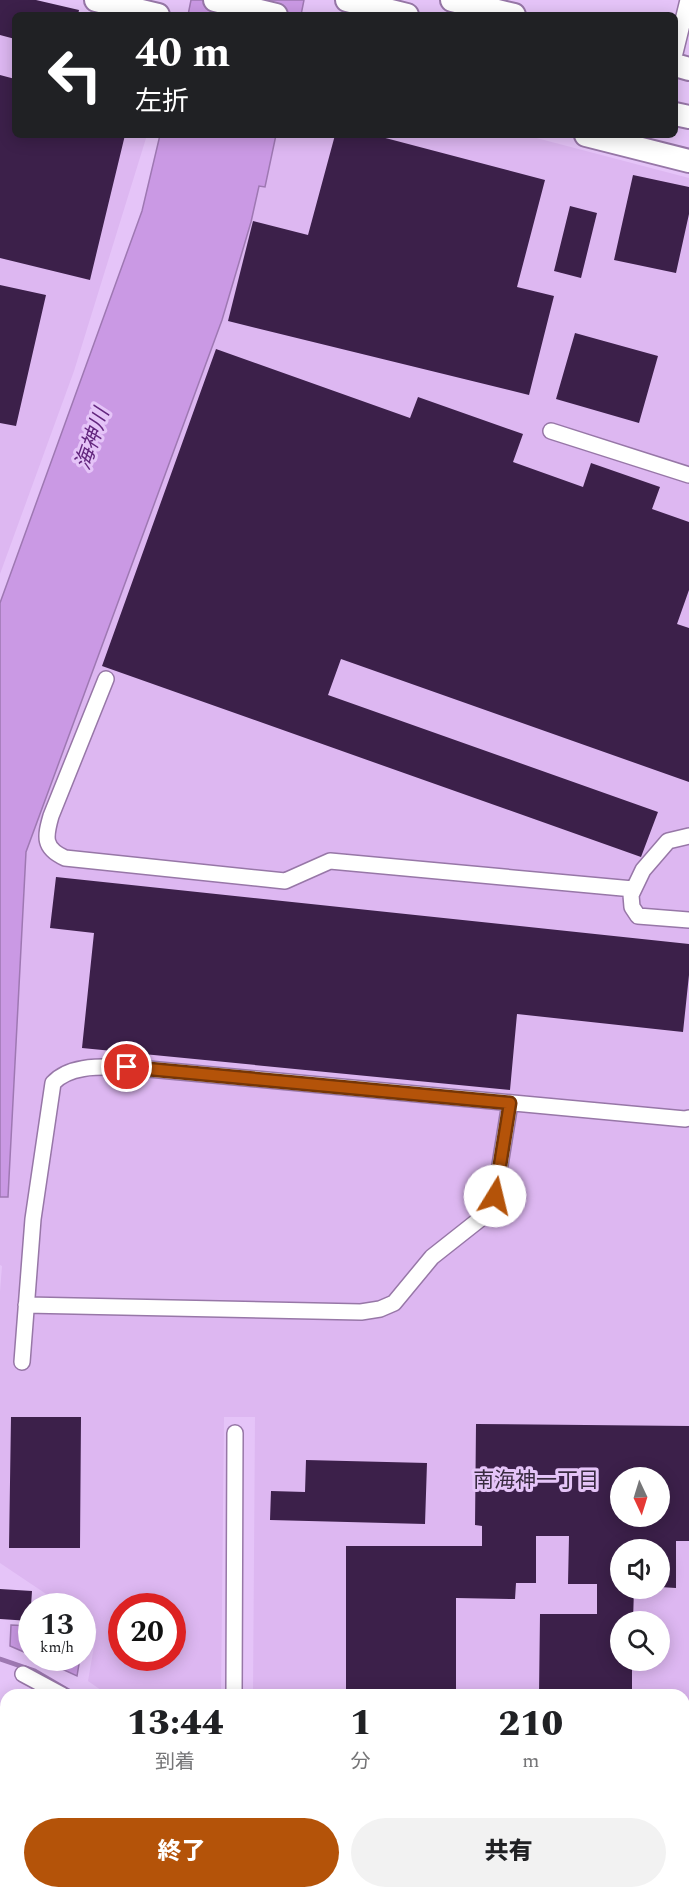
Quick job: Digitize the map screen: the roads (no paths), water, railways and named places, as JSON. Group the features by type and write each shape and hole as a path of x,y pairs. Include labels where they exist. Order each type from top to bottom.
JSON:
{"highway":[{"path":"96,0 146,12"},
{"path":"215,0 264,12"},
{"path":"347,0 395,12"},
{"path":"452,0 503,11"},
{"path":"598,138 689,161"},
{"path":"649,138 689,148"}],"street":[{"path":"678,42 688,0"},
{"path":"551,431 689,475"},
{"path":"106,680 46,833 47,843 52,852 65,858 285,881 330,861 633,889"},
{"path":"689,836 668,841 643,870 631,895 632,907 638,916 689,920"},
{"path":"22,1362 33,1219 53,1083 58,1077 68,1072 101,1067 127,1067 689,1118"},
{"path":"26,1305 361,1312 387,1306 394,1303 432,1257 489,1212 495,1196 510,1103"},
{"path":"234,1689 235,1433"},
{"path":"23,1674 51,1689"}],"water":[{"path":"191,0 304,0 302,12 189,12"},
{"name":"海神川","path":"159,138 275,138 265,187 259,186 251,222 222,320 26,852 8,1197 0,1197 0,603 142,211"},
{"path":"11,1625 18,1625 18,1649 10,1646"},
{"path":"66,1671 78,1671 77,1676"}],"waterway":[{"path":"0,1659 35,1671 66,1689"}],"district":[{"name":"南海神一丁目","path":"536,1480"}]}
